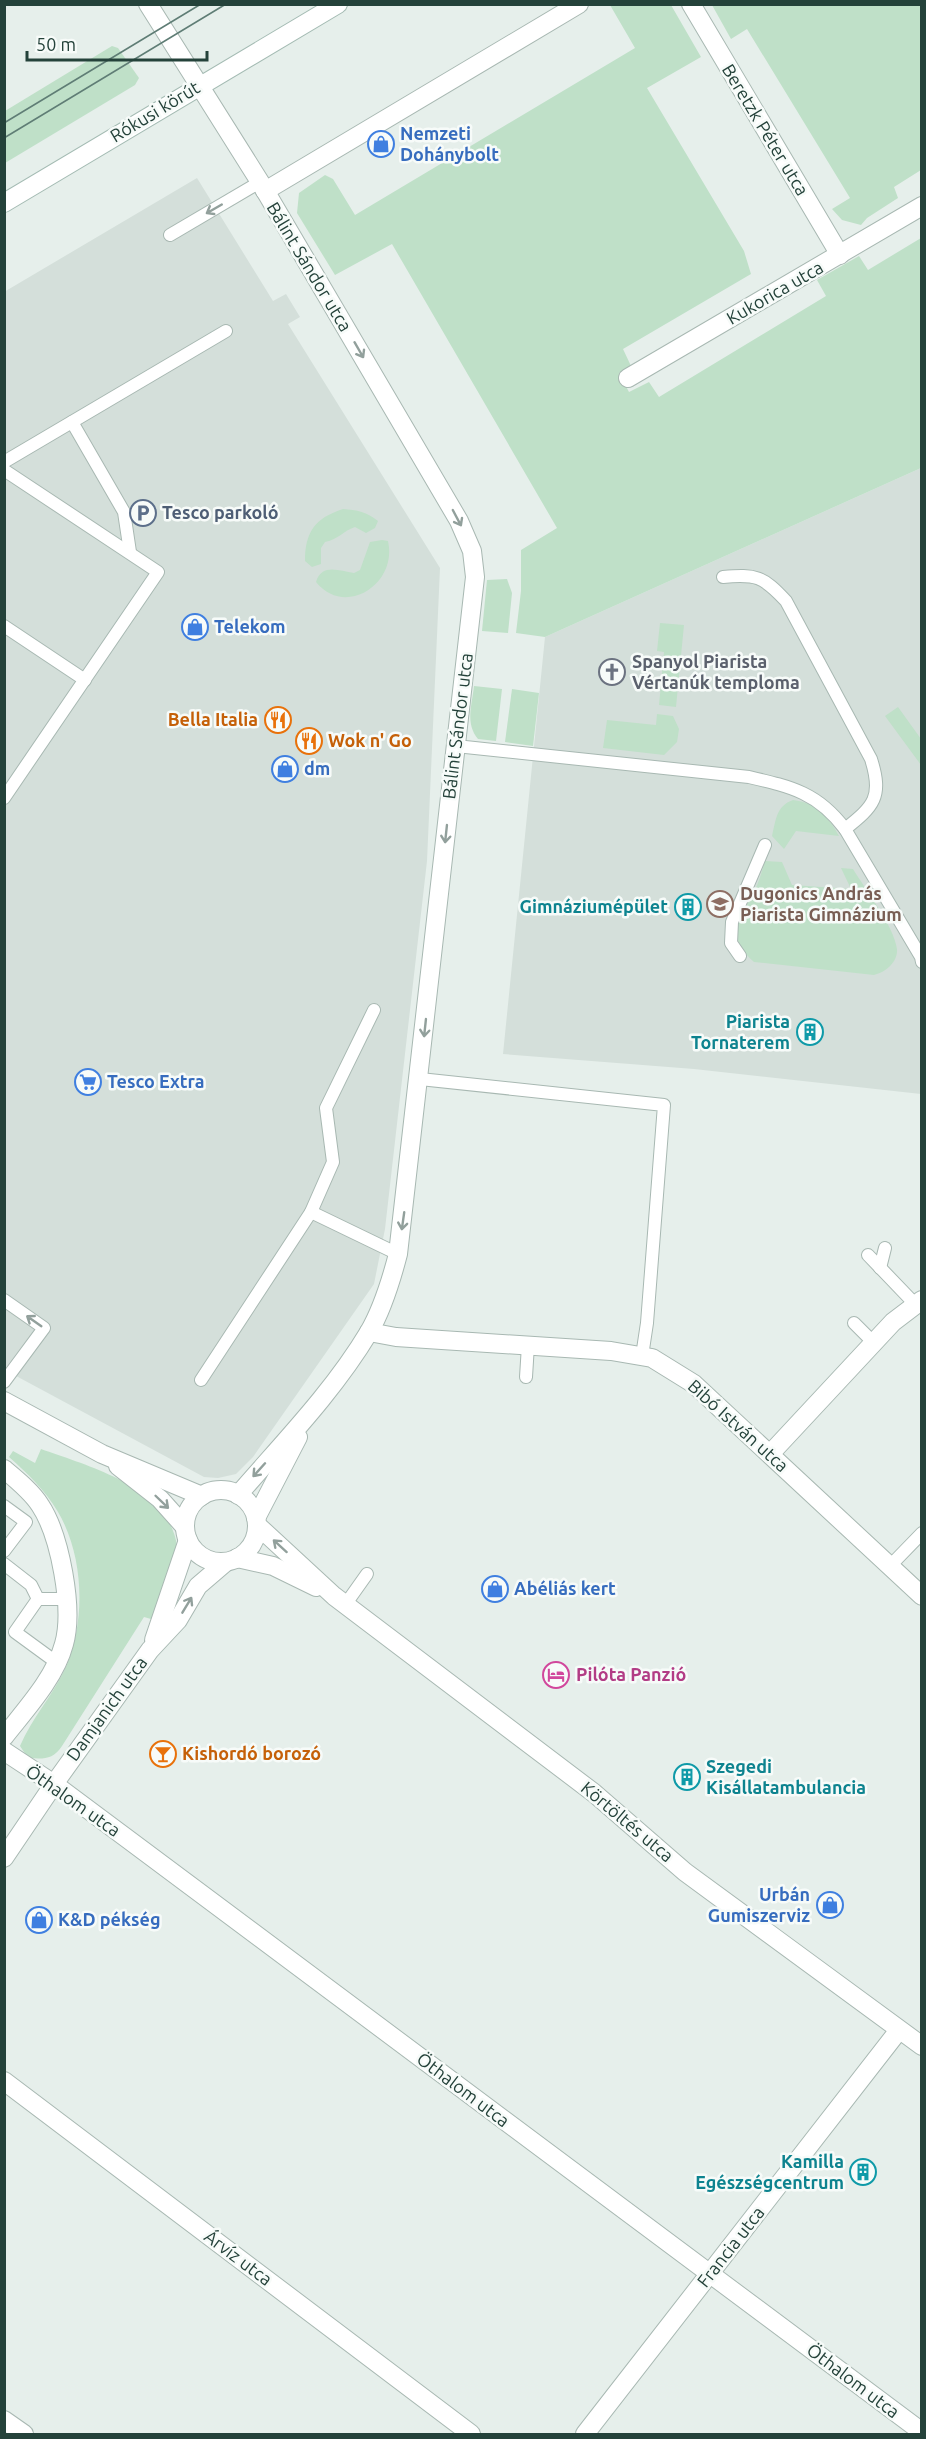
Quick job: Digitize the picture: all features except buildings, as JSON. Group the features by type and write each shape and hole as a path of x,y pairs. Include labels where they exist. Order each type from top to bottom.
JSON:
{"street":[{"name":"Bálint Sándor utca","path":"148,4 262,187 453,511 472,551 475,577 420,1079 398,1254 387,1293 369,1332 309,1414 238,1494"},
{"name":"Rókusi körút","path":"4,203 338,4"},
{"path":"262,187 579,4"},
{"name":"Beretzk Péter utca","path":"691,4 840,255"},
{"name":"Kukorica utca","path":"628,378 921,206"},
{"path":"770,1454 873,1342 918,1301"},
{"name":"Bibó István utca","path":"369,1332 396,1337 611,1351 652,1358 694,1384 921,1596"},
{"path":"4,1401 102,1454 202,1496"},
{"name":"Bálint Sándor utca","path":"257,1521 309,1414"},
{"path":"102,1454 160,1499 203,1557 232,1560 250,1548 257,1521 250,1504 238,1494 220,1491 202,1496 190,1510 187,1533"},
{"path":"4,1469 40,1505 57,1544 66,1588 64,1643 43,1686 4,1737"},
{"name":"Körtöltés utca","path":"257,1521 340,1600 594,1793 685,1872 921,2046"},
{"name":"Damjanich utca","path":"150,1650 187,1533"},
{"name":"Körtöltés utca","path":"232,1560 273,1566 340,1600"},
{"name":"Damjanich utca","path":"4,1858 150,1650 178,1620 198,1586 232,1560"},
{"name":"Öthalom utca","path":"4,1751 54,1784 921,2432"},
{"name":"Francia utca","path":"585,2434 899,2030"},
{"name":"Árvíz utca","path":"4,2081 471,2434"},
{"path":"4,2420 24,2434"}],"lane":[{"path":"170,236 262,187"},
{"path":"4,462 226,331"},
{"path":"72,422 124,512 130,552"},
{"path":"4,470 158,572 4,798"},
{"path":"723,577 756,576 770,583 786,601 871,759 876,775 877,794 869,810 845,829"},
{"path":"4,626 86,680"},
{"path":"456,746 749,777 781,784 811,795 830,810 845,829 921,957 921,962"},
{"path":"740,956 731,942 732,922 765,845"},
{"path":"201,1380 310,1212 333,1162 326,1108 374,1010"},
{"path":"420,1079 664,1105 647,1323 642,1356"},
{"path":"310,1212 398,1254"},
{"path":"880,1268 885,1248"},
{"path":"868,1255 918,1301"},
{"path":"4,1300 44,1328 4,1382"},
{"path":"854,1323 873,1342"},
{"path":"526,1377 528,1346"},
{"path":"4,1506 26,1522 47,1520"},
{"path":"4,1551 26,1522"},
{"path":"890,1566 921,1533"},
{"path":"4,1564 31,1584 38,1599"},
{"path":"340,1600 367,1574"},
{"path":"38,1599 66,1599"},
{"path":"38,1599 15,1632 56,1662"}],"shaded area":[{"path":"197,178 273,301 286,294 300,317 288,324 440,568 427,861 385,1229 374,1284 253,1457 236,1474 218,1478 204,1477 5,1370 4,292"},
{"name":"Dugonics András Piarista Gimnázium","path":"921,468 921,1094 694,1069 503,1054 545,637"}],"green space":[{"path":"610,5 671,5 701,57 647,88 744,251 751,274 623,349 631,366 619,373 629,392 649,382 659,397 826,296 817,280 859,256 868,270 921,238 921,468 545,637 516,633 521,591 521,550 557,528 392,244 335,275 297,213 299,193 325,175 333,179 355,215 635,48"},
{"path":"712,5 921,5 921,170 894,187 898,198 867,218 861,225 842,220 832,209 850,198 747,29 731,39"},
{"path":"112,46 118,48 139,78 135,85 5,163 5,111"},
{"path":"343,509 370,515 378,521 375,528 366,533 355,527 325,542 321,548 321,564 312,567 305,561 305,551 310,534 325,517"},
{"path":"388,541 389,557 385,571 367,591 354,596 341,597 328,592 316,582 322,572 327,570 354,573 360,570 370,542"},
{"path":"507,579 512,593 508,633 482,631 487,580"},
{"path":"660,623 684,625 676,707 659,705 664,652 657,651"},
{"path":"474,686 502,689 496,741 478,739 474,733 470,714"},
{"path":"512,689 539,693 533,746 505,742"},
{"path":"898,707 921,739 921,765 885,716"},
{"path":"657,714 673,716 679,729 677,742 664,755 603,748 607,720 656,725"},
{"path":"793,800 815,807 831,822 839,836 796,831 784,849 772,836 780,810"},
{"path":"765,861 782,862 792,885 851,889 841,868 853,869 891,930 897,949 893,962 883,972 874,975 754,962 740,944 737,928 743,911 754,892"},
{"path":"41,1449 103,1472 143,1494 159,1508 171,1526 177,1554 164,1593 151,1619 144,1617 59,1751 47,1758 38,1759 28,1758 20,1746 66,1667 77,1629 79,1609 77,1568 67,1529 48,1497 9,1457 13,1451 35,1463"}],"tram line":[{"path":"4,123 201,4"},
{"path":"4,138 226,4"}],"place":[{"name":"Nemzeti Dohánybolt","path":"381,144"},
{"name":"Tesco parkoló","path":"143,513"},
{"name":"Telekom","path":"195,627"},
{"name":"Spanyol Piarista Vértanúk temploma","path":"612,672"},
{"name":"Bella Italia","path":"278,720"},
{"name":"Wok n' Go","path":"309,741"},
{"name":"dm","path":"285,769"},
{"name":"Dugonics András Piarista Gimnázium","path":"720,904"},
{"name":"Gimnáziumépület","path":"688,907"},
{"name":"Piarista Tornaterem","path":"810,1032"},
{"name":"Tesco Extra","path":"88,1082"},
{"name":"Abéliás kert","path":"495,1589"},
{"name":"Pilóta Panzió","path":"556,1675"},
{"name":"Kishordó borozó","path":"163,1754"},
{"name":"Szegedi Kisállatambulancia","path":"687,1777"},
{"name":"Urbán Gumiszerviz","path":"830,1905"},
{"name":"K&D pékség","path":"39,1920"},
{"name":"Kamilla Egészségcentrum","path":"863,2172"}]}
